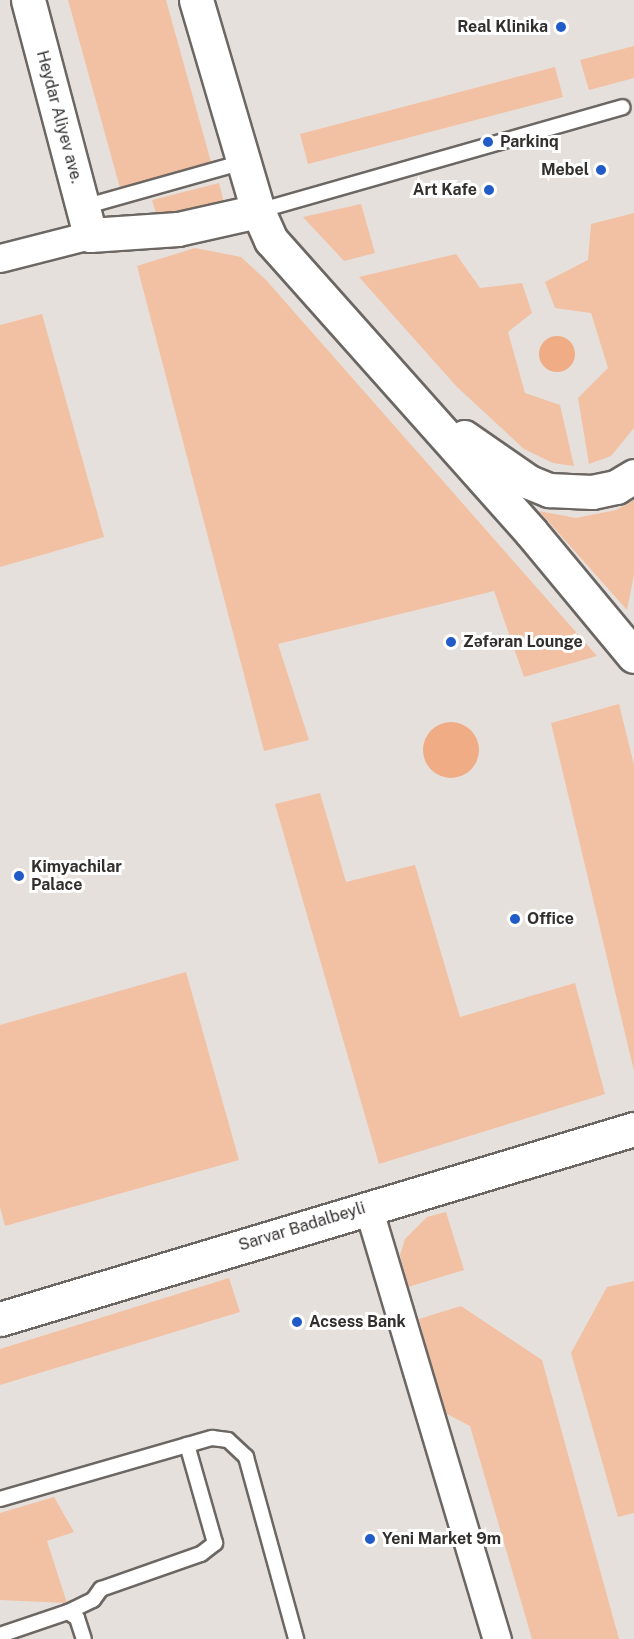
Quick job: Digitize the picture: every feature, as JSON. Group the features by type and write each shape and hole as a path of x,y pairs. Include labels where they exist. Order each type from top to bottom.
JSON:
{"main road":[{"name":"Heydar Aliyev ave.","path":"28,0 87,221"},
{"path":"196,0 258,211 283,256 410,396 634,656"},
{"path":"87,221 178,229 258,211"},
{"path":"410,396 507,468 549,490 592,492 616,486 634,476"},
{"name":"Sarvar Badalbeyli","path":"0,1319 619,1132 634,1120"}],"street":[{"path":"0,258 87,221"},
{"path":"368,1208 497,1639"}],"lane":[{"path":"258,211 622,107"},
{"path":"87,221 243,162"},
{"path":"0,1499 212,1438 228,1440 246,1457 296,1639"},
{"path":"0,1635 68,1612 93,1600 101,1589 201,1554 215,1543 187,1445"},
{"path":"68,1612 77,1618 84,1639"}],"shaded area":[{"path":"68,0 166,0 211,162 120,188"},
{"path":"634,46 634,78 589,90 580,60"},
{"path":"555,67 563,97 308,164 300,134"},
{"path":"219,183 224,203 158,220 152,200"},
{"path":"361,204 375,253 344,261 303,217"},
{"path":"634,213 634,428 611,456 589,464 578,398 608,368 591,313 555,308 545,282 588,260 591,224"},
{"path":"195,248 241,257 266,280 597,656 524,677 494,591 278,644 309,740 264,751 137,266"},
{"path":"456,254 480,288 522,283 532,313 508,332 525,393 560,405 574,466 553,463 524,449 457,387 359,277"},
{"path":"42,314 104,537 0,567 0,325"},
{"path":"557,336 570,341 575,354 570,367 557,372 544,367 539,354 544,341"},
{"path":"634,500 634,575 627,610 539,511 576,518 616,510"},
{"path":"619,704 634,765 634,1071 551,723"},
{"path":"451,722 471,730 479,750 471,770 451,778 431,770 423,750 431,730"},
{"path":"320,793 346,882 415,865 460,1017 575,983 605,1094 379,1164 275,804"},
{"path":"186,972 239,1160 5,1226 0,1207 0,1025"},
{"path":"446,1212 464,1270 408,1287 400,1255 405,1239 427,1217"},
{"path":"229,1278 240,1312 0,1385 0,1349"},
{"path":"634,1281 634,1513 618,1517 571,1353 607,1287"},
{"path":"461,1306 542,1360 619,1639 532,1639 470,1426 443,1412 419,1319"},
{"path":"54,1497 74,1532 47,1541 67,1603 0,1600 0,1513"}],"place":[{"name":"Real Klinika","path":"561,27"},
{"name":"Parkinq","path":"488,142"},
{"name":"Mebel","path":"601,170"},
{"name":"Art Kafe","path":"489,190"},
{"name":"Zәfәran Lounge","path":"451,642"},
{"name":"Kimyachilar Palace","path":"19,876"},
{"name":"Office","path":"515,919"},
{"name":"Acsess Bank","path":"297,1322"},
{"name":"Yeni Market 9m","path":"370,1539"}]}
